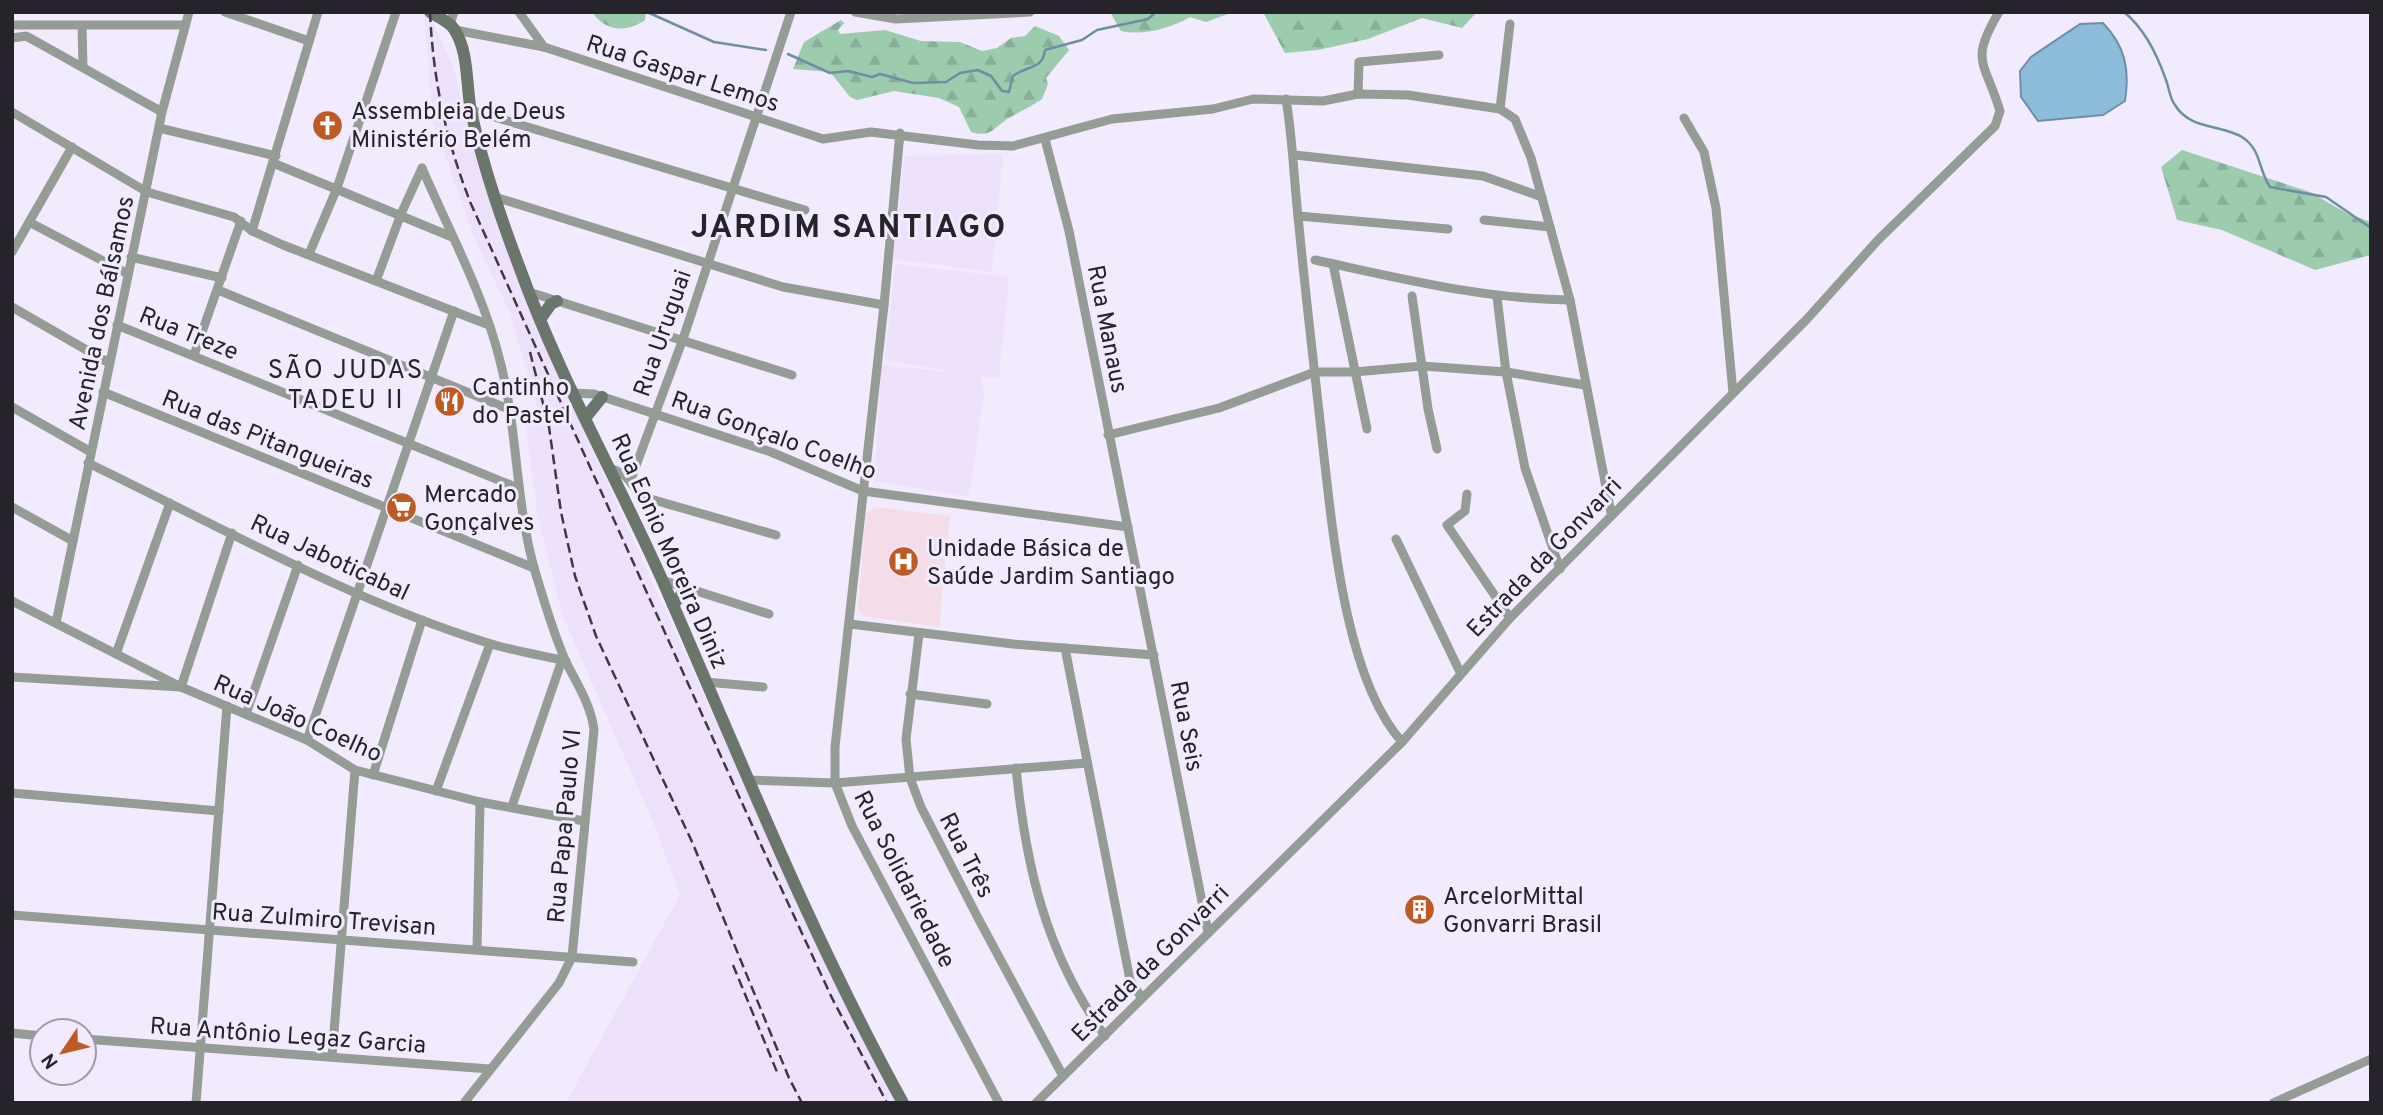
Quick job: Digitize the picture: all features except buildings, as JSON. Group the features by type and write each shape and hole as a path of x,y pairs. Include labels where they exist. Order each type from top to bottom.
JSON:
{"main road":[{"path":"430,13 453,22"},
{"name":"Rua Eonio Moreira Diniz","path":"453,22 460,43 471,110 495,197 529,292 610,468 638,501 662,580 748,780 865,1033 903,1103"},
{"path":"541,318 551,304 558,301"},
{"path":"586,417 602,397"},
{"path":"673,605 687,588"}],"street":[{"name":"Avenida dos Bálsamos","path":"56,623 162,112 189,12"},
{"path":"225,12 241,15 309,41"},
{"path":"253,231 318,12"},
{"path":"309,254 337,188 396,12"},
{"path":"519,12 544,47"},
{"name":"Rua Uruguai","path":"628,477 683,339 791,12"},
{"path":"855,12 896,19 1027,13"},
{"name":"Estrada da Gonvarri","path":"1036,1103 1402,742 1510,618 1611,513 1807,319 1878,240 1995,126 2000,111 1980,59 1982,43 1999,12"},
{"name":"Rua Gaspar Lemos","path":"453,22 544,47 823,139 871,132 900,133 978,145 1013,146 1112,120 1213,109 1253,99 1323,101 1358,94 1446,99 1500,109"},
{"path":"12,24 82,27 184,25"},
{"path":"1510,24 1500,109 1515,119 1520,128 1542,197 1570,300 1611,513"},
{"path":"37,41 35,36 40,25"},
{"path":"82,27 83,66"},
{"path":"12,38 26,36 37,41 162,112"},
{"path":"1358,94 1359,62 1401,56 1439,55"},
{"path":"1286,99 1295,155 1298,216 1335,545 1363,669 1387,726 1402,742"},
{"path":"471,110 804,210"},
{"path":"12,112 147,192 241,221 253,231 489,325"},
{"path":"1684,118 1704,152 1716,208 1733,393"},
{"path":"159,128 274,159 452,237"},
{"name":"Rua Solidariedade","path":"900,133 884,305 835,747 835,783 852,826 999,1103"},
{"name":"Rua Manaus","path":"1045,139 1069,231 1128,527"},
{"path":"12,252 72,147"},
{"path":"1295,155 1483,176 1542,197"},
{"name":"Rua Papa Paulo VI","path":"401,214 422,169 489,325 511,410 519,488 534,568 564,660 592,714 594,730 572,957 559,983 464,1103"},
{"path":"495,197 783,287 884,305"},
{"path":"376,281 401,214"},
{"path":"1298,216 1448,229"},
{"path":"1483,220 1550,227"},
{"path":"194,355 241,221"},
{"path":"29,222 128,274"},
{"path":"131,257 222,278"},
{"path":"1315,260 1445,289 1497,297 1570,300"},
{"path":"1333,264 1367,429"},
{"path":"218,290 511,410"},
{"path":"529,292 792,375"},
{"path":"1412,296 1437,449"},
{"path":"1497,297 1506,372 1525,468 1560,569"},
{"path":"12,307 110,363"},
{"path":"307,740 454,311"},
{"name":"Rua Treze","path":"117,326 519,488"},
{"path":"1108,435 1219,408 1315,372 1354,372 1422,366 1506,372 1585,385"},
{"name":"Rua das Pitangueiras","path":"103,392 534,568"},
{"name":"Rua Gonçalo Coelho","path":"574,393 602,397 655,413 803,464 863,491 1128,527"},
{"path":"12,407 91,452"},
{"name":"Rua Jaboticabal","path":"88,463 298,565 422,620 490,644 564,660"},
{"path":"610,468 628,477 638,501 681,505 776,535"},
{"path":"1467,494 1465,511 1447,525 1510,618"},
{"path":"116,654 170,503"},
{"path":"12,508 73,541"},
{"name":"Rua Seis","path":"1128,527 1208,932"},
{"path":"12,677 181,687 232,533"},
{"path":"1396,539 1460,673"},
{"path":"246,714 298,565"},
{"path":"662,580 769,614"},
{"name":"Rua João Coelho","path":"12,601 181,687 307,740 355,770 480,802 584,821"},
{"path":"373,775 422,620"},
{"path":"850,624 919,634 1154,655"},
{"name":"Rua Três","path":"919,634 906,739 910,778 921,807 1063,1076"},
{"path":"436,791 490,644"},
{"path":"1065,648 1130,980 1142,997"},
{"path":"512,806 564,660"},
{"path":"706,682 763,687"},
{"path":"910,694 987,704"},
{"path":"196,1103 227,706"},
{"path":"748,780 835,783 1087,763"},
{"path":"1016,768 1034,889 1051,941 1078,999 1105,1036"},
{"path":"332,1057 355,770"},
{"path":"12,793 219,811"},
{"path":"477,950 480,802"},
{"name":"Rua Zulmiro Trevisan","path":"12,915 633,962"},
{"name":"Rua Antônio Legaz Garcia","path":"98,1040 490,1069"},
{"path":"2273,1103 2371,1059"}],"shaded area":[{"path":"424,12 435,12 435,28 454,68 469,136 528,308 817,944 898,1103 566,1103 680,895 656,829 562,614 537,512 524,410 537,408 510,313 473,235 433,120"},
{"path":"1003,154 992,272 894,259 904,156"},
{"path":"895,264 1009,277 999,378 980,376 984,393 969,497 874,481 882,365 961,373 885,360"},
{"name":"Unidade Básica de Saúde Jardim Santiago","path":"876,507 950,516 939,627 864,616 858,608 866,513"}],"green space":[{"path":"592,12 646,12 645,20 638,24 617,28 604,24"},
{"path":"1110,12 1233,12 1206,22 1190,17 1166,28 1130,32 1121,31"},
{"path":"1263,12 1477,12 1462,28 1422,18 1368,39 1318,50 1285,53"},
{"path":"841,20 844,23 838,30 840,34 885,30 921,41 960,42 982,51 997,48 1011,38 1025,36 1035,26 1059,36 1069,50 1046,78 1048,84 1042,99 991,131 977,134 971,132 959,107 939,98 894,91 857,100 850,97 830,72 793,69 804,42"},
{"path":"2182,150 2310,192 2348,214 2371,222 2371,255 2315,270 2222,230 2177,220 2161,167"}],"water":[{"path":"2103,23 2116,40 2124,59 2127,79 2125,101 2103,115 2038,121 2021,97 2020,71 2031,57 2080,24"}],"waterway":[{"path":"647,12 714,42 766,50"},
{"path":"788,54 830,73 848,71 872,77 880,74 913,83 946,82 960,73 978,70 991,76 1002,91 1009,92 1013,76 1038,64 1045,50 1082,40 1097,30 1148,19 1156,12"},
{"path":"2124,12 2150,43 2172,100 2181,113 2197,123 2242,137 2253,148 2270,187 2326,197 2371,228"}],"railway":[{"path":"430,12 434,62 442,110 454,157 471,204 762,847 832,998 887,1103"},
{"path":"530,352 549,427 561,512 575,576 596,636 693,844 789,1078 802,1103"},
{"path":"733,965 777,1072"}],"place":[{"name":"Assembleia de Deus Ministério Belém","path":"328,125"},
{"name":"Cantinho do Pastel","path":"449,401"},
{"name":"Mercado Gonçalves","path":"401,508"},
{"name":"Unidade Básica de Saúde Jardim Santiago","path":"904,562"},
{"name":"ArcelorMittal Gonvarri Brasil","path":"1420,910"}],"district":[{"name":"JARDIM SANTIAGO","path":"849,226"},
{"name":"SÃO JUDAS TADEU II","path":"346,384"}]}
